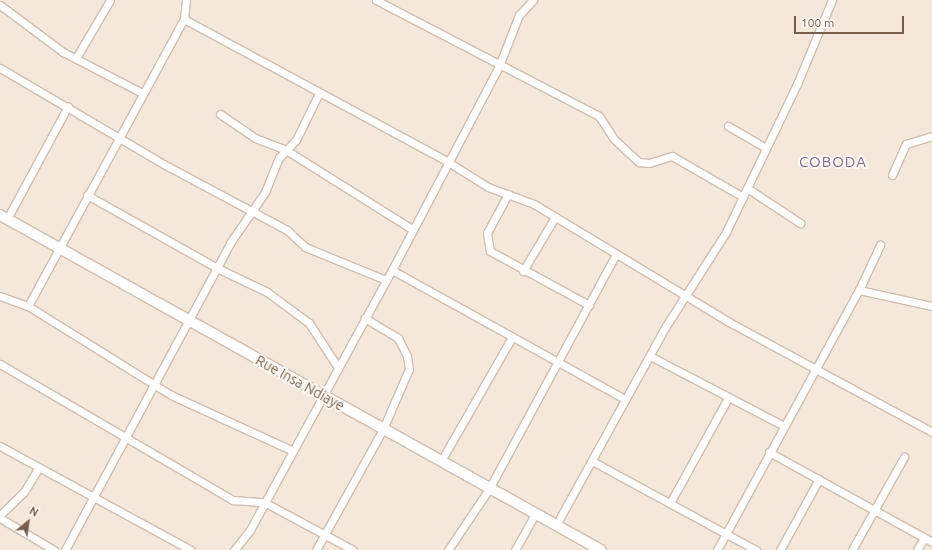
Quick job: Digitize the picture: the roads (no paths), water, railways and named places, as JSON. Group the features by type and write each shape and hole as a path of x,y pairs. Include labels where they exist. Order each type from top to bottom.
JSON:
{"main road":[{"name":"Rue Insa Ndiaye","path":"4,217 489,489 601,550"}],"street":[{"path":"76,58 110,0"},
{"path":"28,306 142,93 184,19 186,0"},
{"path":"376,0 454,38 499,66 547,87 599,116 614,139 635,160 648,163 672,156 743,197"},
{"path":"234,550 264,502 337,366 392,270 412,229 499,66 519,15 533,0"},
{"path":"556,525 684,296 719,245 766,148 832,0"},
{"path":"0,5 41,38 142,93"},
{"path":"184,19 448,162 488,188 508,194 555,217 615,256 684,296 816,370 932,432"},
{"path":"0,68 249,211 287,230 305,247 386,280"},
{"path":"65,550 95,498 124,436 190,320 217,268 249,211 264,192 286,150 296,140 319,92"},
{"path":"4,217 68,106"},
{"path":"220,114 255,138 286,150 412,229"},
{"path":"728,126 766,148"},
{"path":"892,174 906,144 932,136"},
{"path":"747,188 800,223"},
{"path":"508,194 487,233 487,242 490,251 523,271 589,305"},
{"path":"87,195 217,268 246,279 309,323 337,366"},
{"path":"523,271 555,217"},
{"path":"717,550 769,452 816,370 859,290 880,245"},
{"path":"448,550 489,489 615,256"},
{"path":"392,270 626,399"},
{"path":"859,290 932,306"},
{"path":"0,296 28,306 154,385 291,450"},
{"path":"316,550 383,429 406,382 407,356 398,338 365,318"},
{"path":"441,461 512,337"},
{"path":"650,356 784,426"},
{"path":"0,364 233,500 264,502 353,550"},
{"path":"670,503 728,398"},
{"path":"0,446 191,550"},
{"path":"769,452 932,542"},
{"path":"852,550 904,457"},
{"path":"592,461 756,550"},
{"path":"0,515 24,492 39,467"},
{"path":"780,550 819,479"},
{"path":"515,550 535,514"},
{"path":"0,518 54,550"},
{"path":"917,550 924,538"}],"district":[{"name":"COBODA","path":"833,162"}]}
